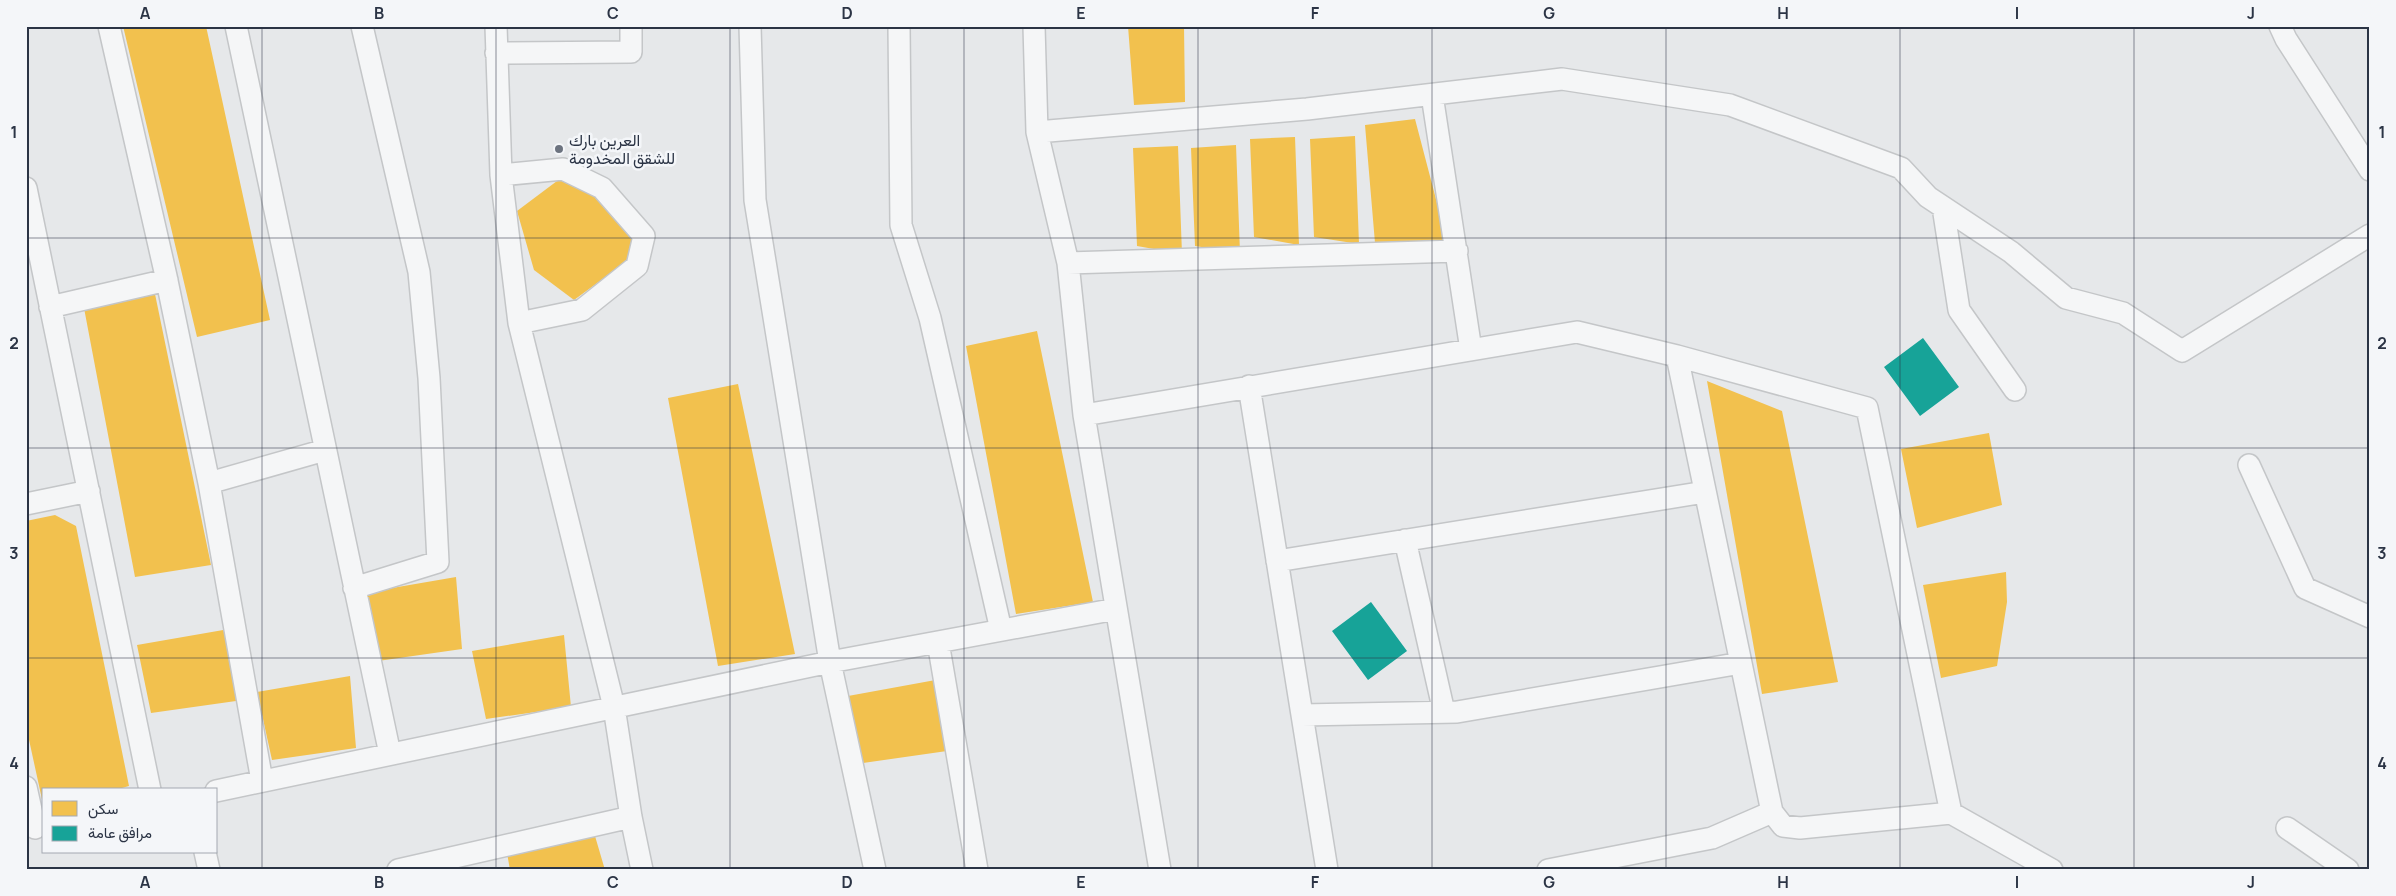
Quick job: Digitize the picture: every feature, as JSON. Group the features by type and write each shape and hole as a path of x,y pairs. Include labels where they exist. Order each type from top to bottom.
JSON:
{"street":[{"path":"109,26 167,280 209,483 262,781"},
{"path":"236,26 390,754"},
{"path":"354,588 438,562 430,378 419,272 362,26"},
{"path":"496,26 501,175 519,323 614,707 631,817 642,870"},
{"path":"496,53 631,52 631,26"},
{"path":"750,26 756,200 830,662 875,870"},
{"path":"899,26 901,225 930,318 1001,630"},
{"path":"1034,26 1037,132 1068,264 1084,415 1160,870"},
{"path":"2280,26 2286,39 2370,170"},
{"path":"1037,132 1308,109 1562,79 1730,105 1901,168 1928,198 2011,252 2066,298 2123,313 2182,351 2370,235"},
{"path":"1432,95 1471,350"},
{"path":"501,175 563,169 602,188 644,236 637,266 582,310 519,323"},
{"path":"26,188 33,258 50,307 150,788"},
{"path":"1943,207 1959,310 2015,390"},
{"path":"1068,264 1457,250"},
{"path":"50,307 167,280"},
{"path":"1084,415 1576,332 1677,356 1867,408 1951,812"},
{"path":"1677,356 1772,812 1784,826 1800,828 1951,812 2052,870"},
{"path":"1249,386 1327,870"},
{"path":"209,483 326,450"},
{"path":"2248,465 2305,588 2368,620"},
{"path":"26,504 88,491"},
{"path":"1277,561 1705,492"},
{"path":"1405,540 1444,712"},
{"path":"218,791 830,662 1116,609"},
{"path":"938,642 978,870"},
{"path":"1302,715 1457,712 1741,663"},
{"path":"26,787 35,828"},
{"path":"1548,870 1624,863 1712,838 1772,812"},
{"path":"398,870 631,817"},
{"path":"2287,828 2348,870"},
{"path":"205,854 209,870"}],"building: سكن":[{"path":"123,26 206,26 270,320 197,337"},
{"path":"1128,26 1184,26 1185,102 1134,105"},
{"path":"1415,119 1448,245 1375,243 1365,125"},
{"path":"1355,136 1359,244 1314,237 1310,139"},
{"path":"1295,137 1299,245 1254,237 1250,139"},
{"path":"1236,145 1240,253 1195,246 1191,148"},
{"path":"1178,146 1182,254 1137,246 1133,148"},
{"path":"561,178 597,193 633,240 630,259 574,300 534,270 517,211"},
{"path":"155,294 211,565 135,577 84,308"},
{"path":"1037,331 1093,602 1016,614 966,346"},
{"path":"1707,381 1782,411 1838,682 1762,694"},
{"path":"738,384 795,654 718,666 668,398"},
{"path":"1989,433 2002,505 1917,528 1901,449"},
{"path":"55,515 76,526 129,786 122,788 42,788 42,799 26,726 26,521"},
{"path":"2006,572 2007,602 1997,666 1941,678 1923,585"},
{"path":"456,577 462,649 378,661 363,593"},
{"path":"229,629 236,701 151,713 137,645"},
{"path":"564,635 571,707 486,719 472,651"},
{"path":"350,676 356,748 272,760 257,692"},
{"path":"941,679 947,751 863,763 848,696"},
{"path":"595,836 605,870 510,870 507,853"}],"building: مرافق عامة":[{"path":"1923,338 1959,387 1920,416 1884,367"},
{"path":"1371,602 1407,651 1368,680 1332,631"}],"place":[{"name":"العرين بارك للشقق المخدومة","path":"559,149"}]}
